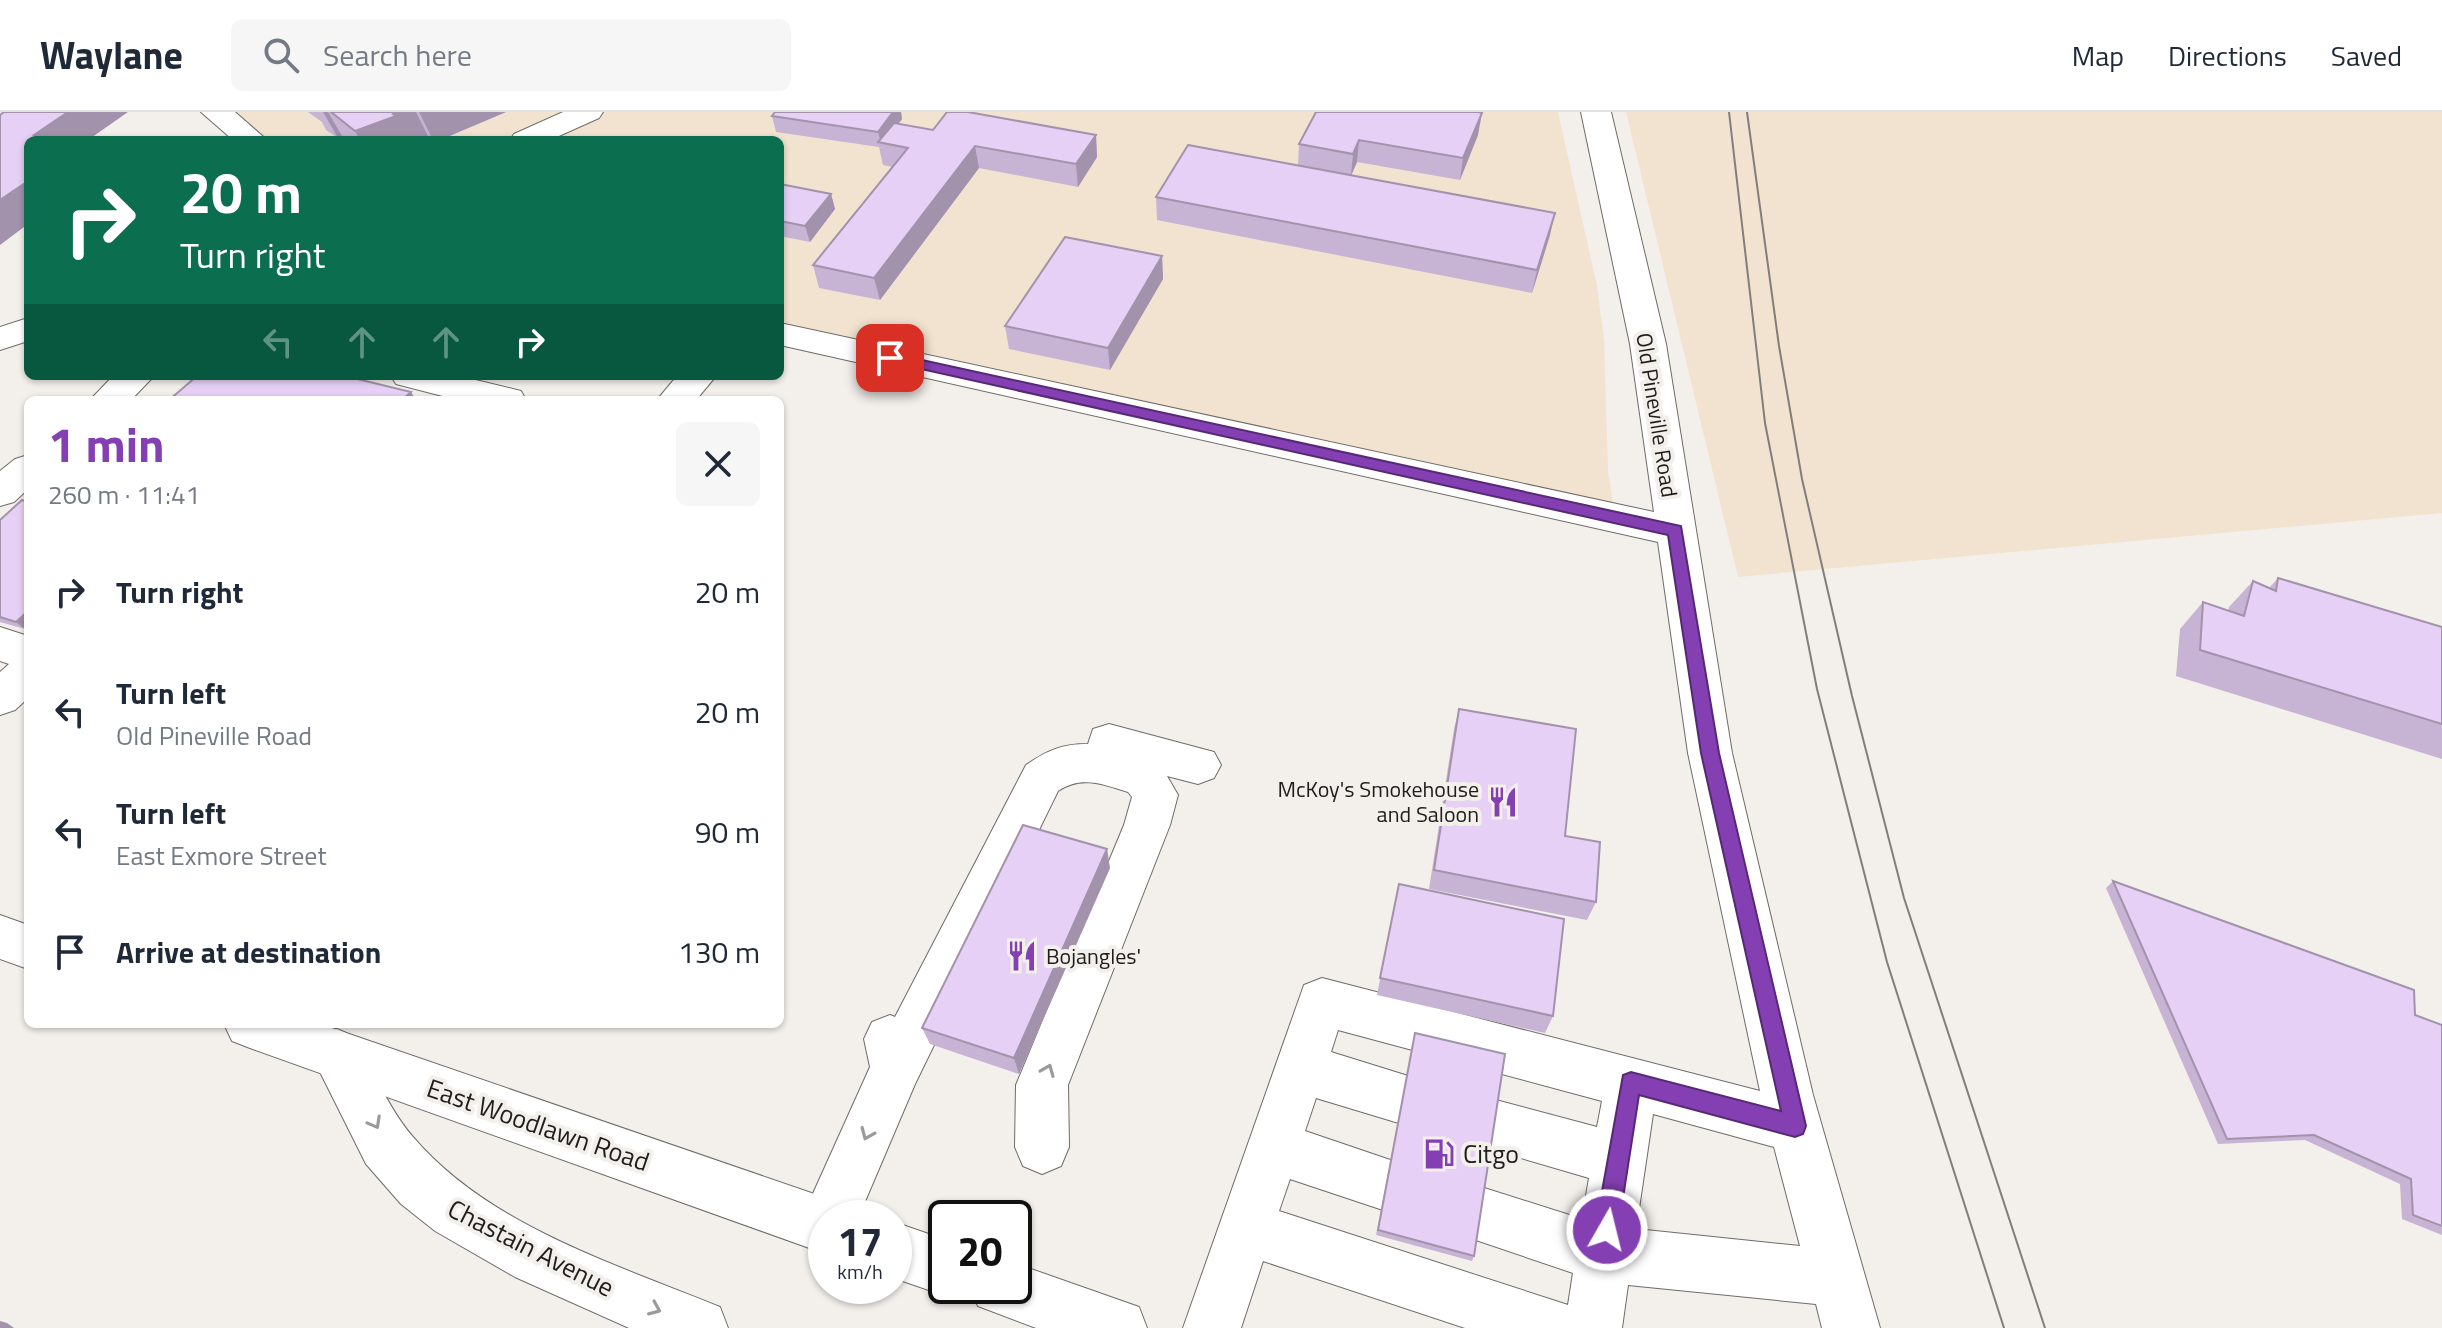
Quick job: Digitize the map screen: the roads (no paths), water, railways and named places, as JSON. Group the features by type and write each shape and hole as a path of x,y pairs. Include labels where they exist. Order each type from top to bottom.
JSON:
{"street":[{"path":"216,112 247,136"},
{"path":"534,136 588,112"},
{"name":"Old Pineville Road","path":"1596,112 1645,330 1710,753 1795,1126 1844,1303"},
{"path":"0,339 24,330"},
{"path":"784,335 1675,531"},
{"path":"113,396 131,380"},
{"path":"426,380 492,396"},
{"path":"679,396 694,380"},
{"path":"0,643 24,652"},
{"path":"0,698 24,676"},
{"path":"896,1068 890,1039 1027,761 1077,733 1198,765 1155,795 1147,825 1042,1085 1042,1147"},
{"path":"838,1200 896,1068 1042,778 1063,763 1094,763 1144,778 1155,795"},
{"path":"0,937 24,946"},
{"path":"1212,1328 1322,1002 1795,1126"},
{"name":"East Woodlawn Road","path":"262,1028 808,1220"},
{"name":"Chastain Avenue","path":"337,1054 393,1155 436,1199 514,1245 699,1328"},
{"path":"1301,1068 1402,1098"},
{"path":"1593,1328 1631,1082"},
{"path":"1492,1125 1617,1159"},
{"path":"1273,1147 1386,1184"},
{"path":"1478,1214 1603,1254 1844,1303"},
{"path":"1246,1228 1554,1328"},
{"path":"1032,1298 1118,1328"}],"tram line":[{"path":"1729,112 1765,423 1817,689 1887,962 2004,1328"},
{"path":"1747,112 1779,346 1802,479 1852,696 1904,898 2045,1328"}],"place":[{"name":"McKoy's Smokehouse and Saloon","path":"1503,802"},
{"name":"Bojangles'","path":"1022,956"},
{"name":"Citgo","path":"1439,1154"}]}
